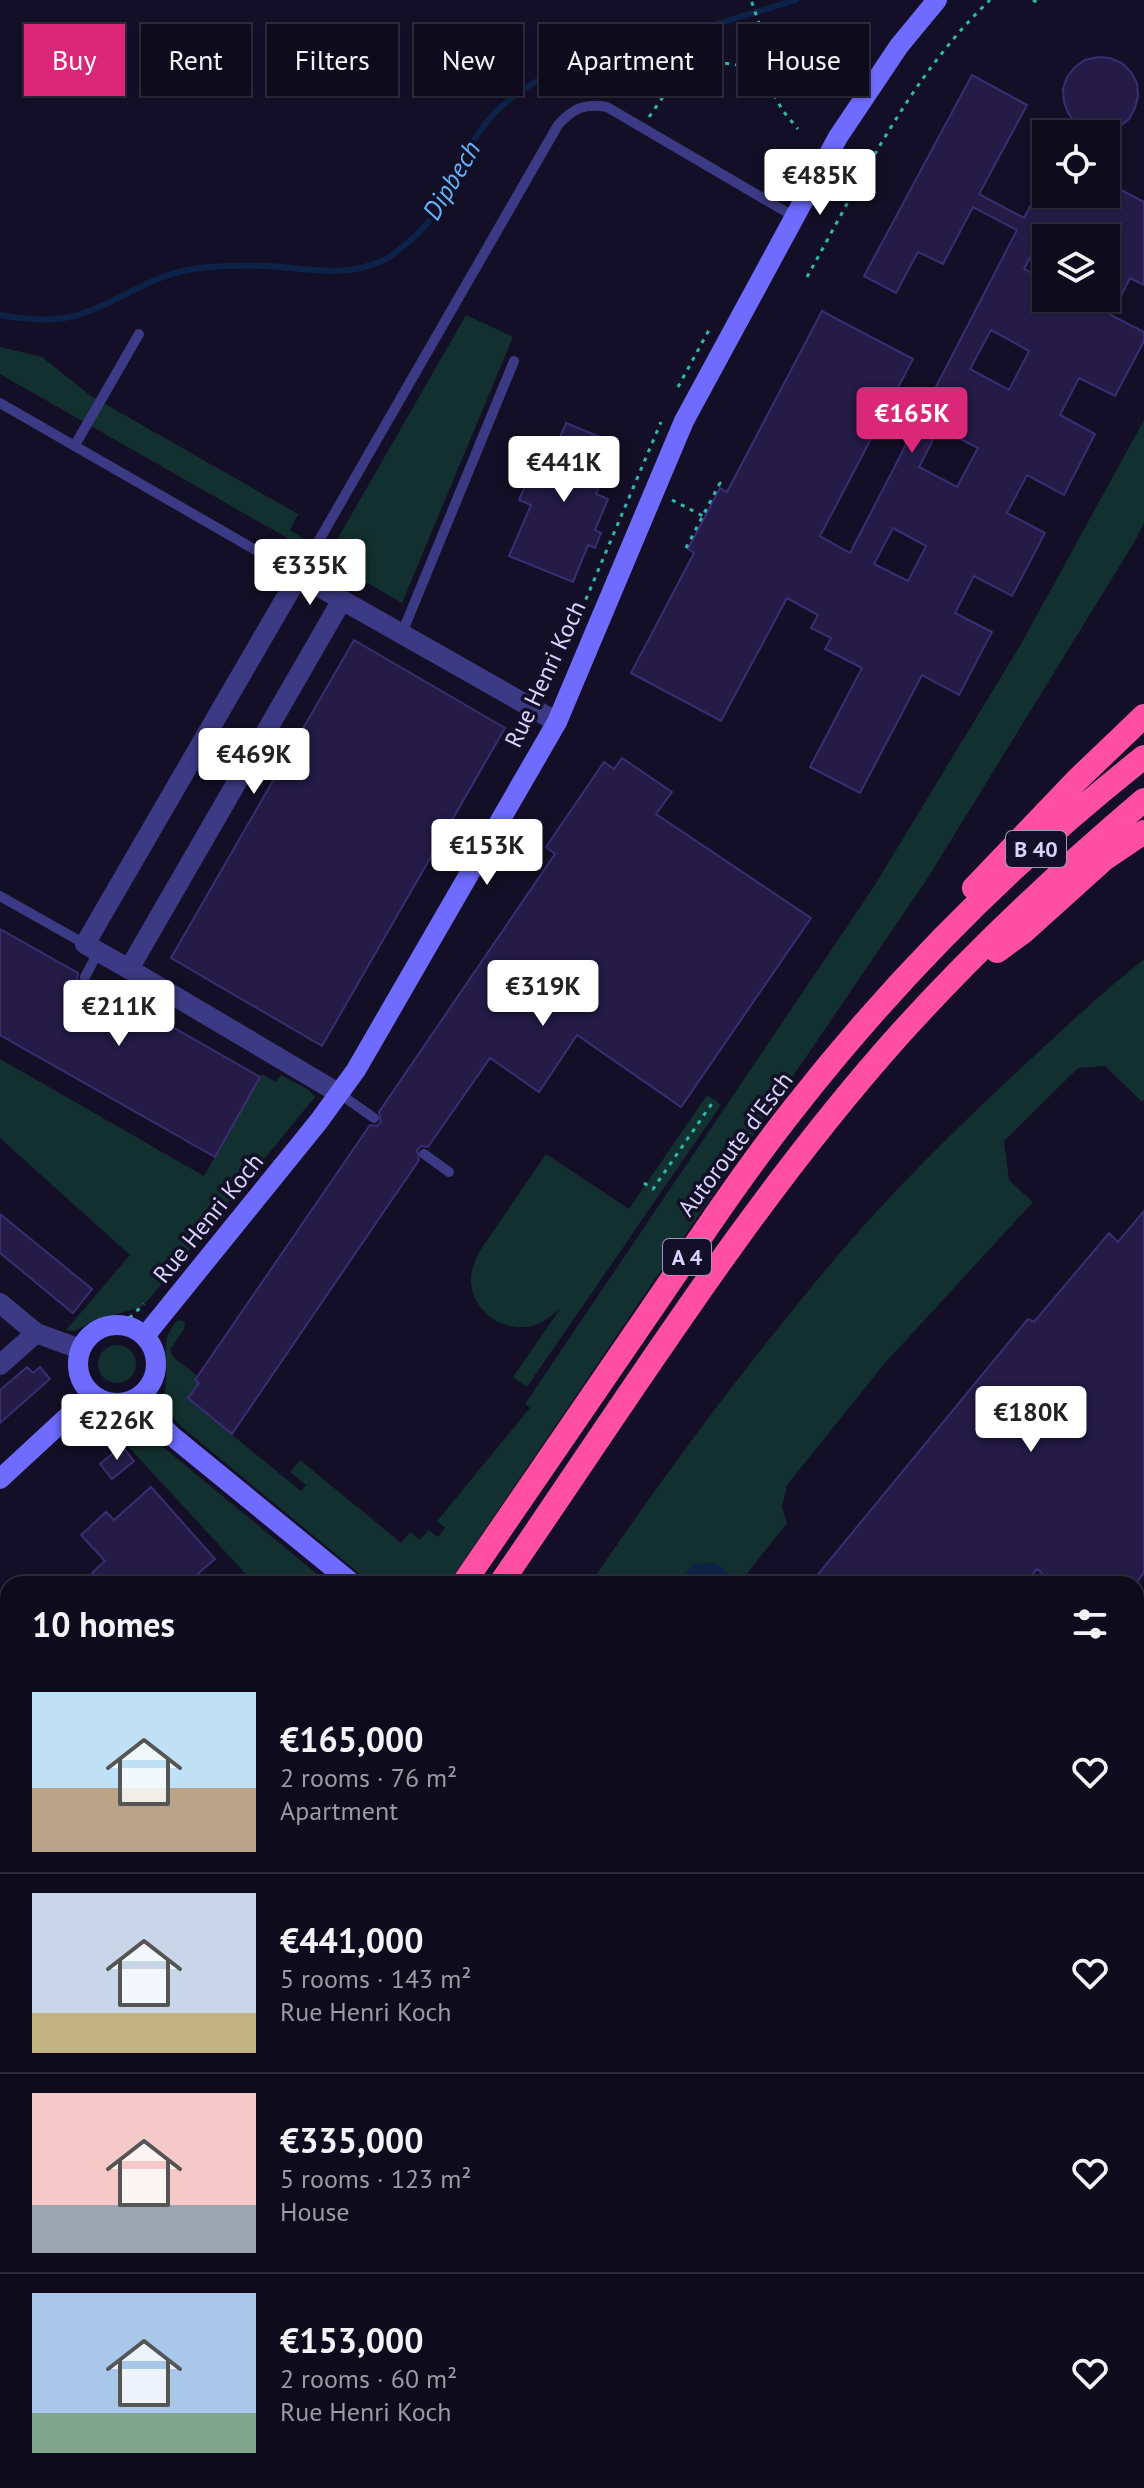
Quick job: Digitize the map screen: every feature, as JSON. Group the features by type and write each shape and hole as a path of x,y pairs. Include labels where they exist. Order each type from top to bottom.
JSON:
{"highway":[{"name":"A 4","path":"934,948 979,881 1144,716"},
{"name":"B 40","path":"934,948 1022,862 1099,792 1144,757"},
{"name":"B 40","path":"942,989 1068,864 1144,800"},
{"name":"A 4","path":"506,1576 754,1216 850,1093 942,989 1023,932 1104,859 1144,832"},
{"name":"Autoroute d'Esch","path":"468,1576 706,1229 778,1130 830,1065 934,948"}],"street":[{"name":"Rue Henri Koch","path":"145,1336 340,1094 557,722 684,421 838,137 899,46 937,0"},
{"path":"340,1094 92,948 299,575 557,722"},
{"path":"129,969 342,600"},
{"path":"0,1303 36,1333 80,1349"},
{"path":"122,1325 145,1336 156,1361 155,1374 139,1396 128,1402 103,1401 83,1385 78,1374 80,1349 97,1329 122,1325"},
{"path":"0,1365 36,1333"},
{"path":"0,1479 92,1394"},
{"path":"139,1396 153,1417 172,1436 343,1576"}],"lane":[{"path":"0,403 299,575 558,125 571,110 591,104 607,107 795,217"},
{"path":"75,445 139,334"},
{"path":"402,633 514,361"},
{"path":"0,896 92,948 85,977"},
{"path":"340,1094 374,1118"},
{"path":"424,1154 449,1172"}],"path":[{"path":"751,0 760,24"},
{"path":"807,277 908,102 932,66 990,0"},
{"path":"642,127 678,76 695,64 716,61 738,65"},
{"path":"773,96 798,129"},
{"path":"678,388 714,322"},
{"path":"576,624 666,412"},
{"path":"686,548 720,483 717,482"},
{"path":"672,500 703,516"},
{"path":"644,1183 653,1189 715,1099"},
{"path":"122,1325 150,1298"}],"green space":[{"path":"466,315 513,337 402,603 326,559"},
{"path":"0,347 42,357 91,396 298,514 290,530 307,541 303,547 0,374"},
{"path":"1144,420 1144,523 1135,541 929,876 453,1576 362,1576 177,1423 168,1407 165,1393 166,1344 170,1330 178,1320 185,1322 184,1329 170,1350 174,1358 198,1376 199,1383 188,1399 301,1491 306,1485 290,1472 300,1460 401,1543 410,1532 420,1540 429,1530 438,1537 445,1528 437,1521 530,1408 525,1404 873,888 1021,644"},
{"path":"1144,959 1144,1100 1142,1102 1105,1066 1078,1068 1004,1141 1009,1180 1033,1202 885,1363 787,1485 782,1507 787,1523 745,1576 596,1576 710,1416 839,1254 909,1177 1089,1006"},
{"path":"0,1059 204,1176 262,1074 276,1082 281,1075 309,1090 315,1097 141,1307 94,1321 74,1331 66,1330 130,1255 0,1138"},
{"path":"707,1095 721,1105 527,1387 513,1377 560,1309 543,1322 529,1327 506,1325 495,1320 478,1304 473,1294 471,1274 479,1252 546,1154 629,1209"},
{"path":"117,1345 130,1351 136,1364 130,1377 117,1383 104,1377 98,1364 104,1351"},
{"path":"116,1414 133,1422 319,1576 248,1576 101,1417"}],"water":[{"path":"716,1563 731,1576 683,1576 693,1564"}],"building":[{"path":"1098,57 1122,63 1137,83 1135,108 1120,126 1120,120 1074,120 1068,113 1063,89 1067,77 1085,60"},
{"path":"972,75 1027,105 979,194 1024,218 1032,203 1032,208 1120,208 1120,189 1144,202 1144,285 1130,278 1120,297 1120,224 1032,224 1032,253 1024,269 1032,273 1032,312 1113,312 1111,315 1144,332 1144,341 1115,396 1079,378 1060,415 1095,434 1064,495 1027,475 1007,513 1045,533 1012,596 974,576 955,613 992,632 959,695 922,675 860,793 810,767 862,668 825,649 831,638 811,628 818,615 787,598 721,721 631,673 694,553 688,549 720,488 727,492 822,311 913,359 820,536 850,553 1017,230 973,207 943,264 918,252 896,293 864,276","holes":["991,330 1029,351 1009,390 970,369","939,428 978,448 957,487 919,467","893,528 926,546 908,581 874,564"]},
{"path":"566,423 617,444 596,494 608,499 595,530 601,533 595,548 588,545 573,582 509,556 531,505 519,500 538,455 550,460"},
{"path":"354,640 505,728 322,1046 171,958"},
{"path":"622,758 672,792 656,814 811,918 681,1107 577,1035 539,1092 490,1058 428,1147 421,1146 417,1150 419,1160 232,1434 188,1398 199,1383 195,1380 370,1125 377,1126 381,1122 379,1112 555,854 546,847 604,762 614,769"},
{"path":"0,929 78,973 81,984 92,981 260,1077 215,1157 0,1035"},
{"path":"1144,1211 1144,1573 1142,1576 1045,1576 1037,1569 1031,1576 817,1576 1028,1319 1034,1322 1109,1233 1118,1242"},
{"path":"0,1214 92,1289 73,1313 0,1253"},
{"path":"27,1367 33,1373 40,1367 50,1379 0,1423 0,1390"},
{"path":"122,1446 134,1461 112,1479 100,1464"},
{"path":"151,1487 215,1559 195,1576 95,1576 92,1573 105,1561 81,1535 106,1512 114,1520"}],"waterway":[{"name":"Dipbech","path":"0,315 39,320 78,315 166,276 201,268 259,266 342,271 370,266 399,250 423,228 440,204 481,129 507,101 528,86 551,74 796,0"}]}
